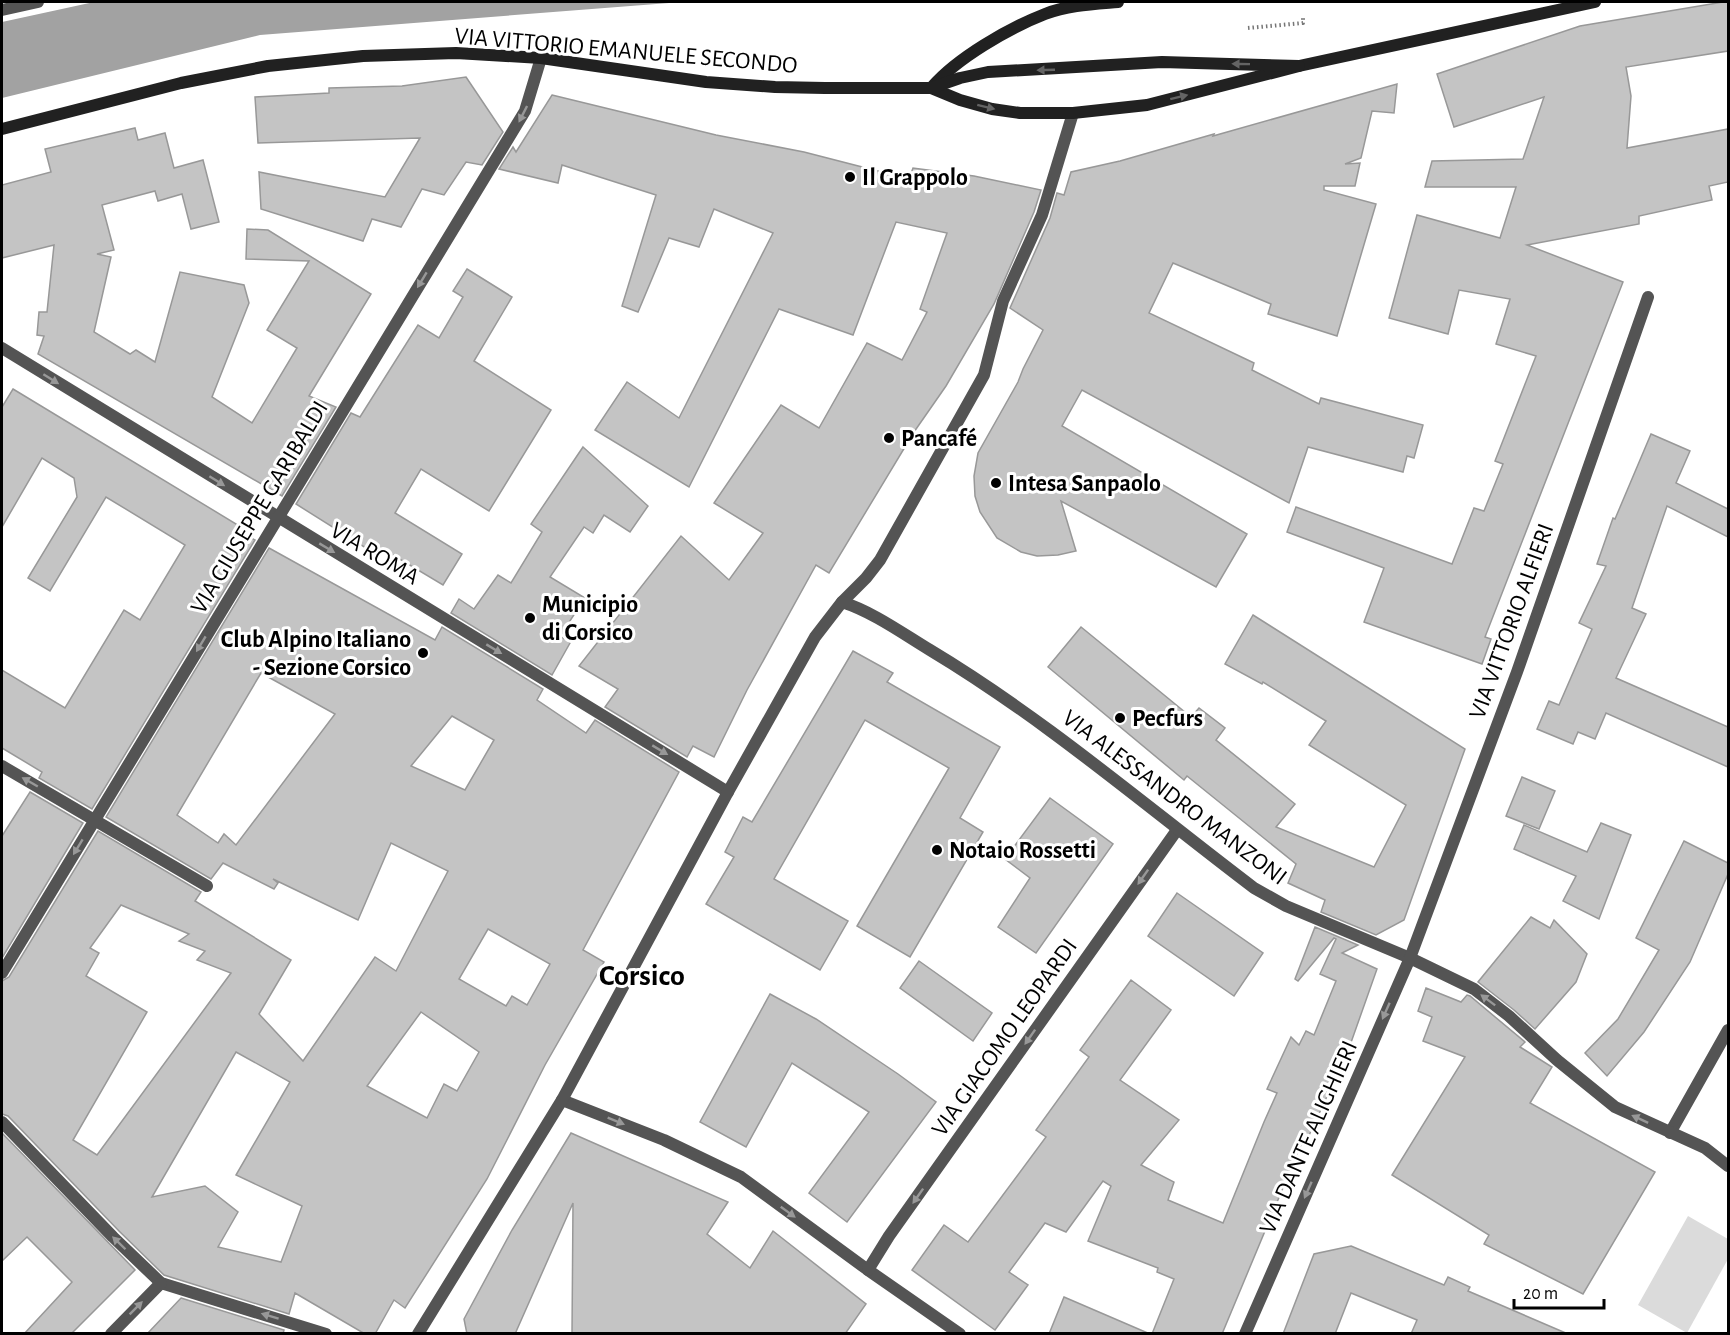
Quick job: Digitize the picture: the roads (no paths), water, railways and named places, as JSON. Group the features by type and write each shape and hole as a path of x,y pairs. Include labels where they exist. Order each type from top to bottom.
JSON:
{"main road":[{"path":"931,88 943,74 968,56 1046,14 1084,5 1118,2"},
{"name":"VIA VITTORIO EMANUELE SECONDO","path":"931,88 960,100 992,109 1020,113 1073,112 1147,105 1299,66 1595,2"},
{"name":"VIA VITTORIO EMANUELE SECONDO","path":"2,129 181,83 268,66 363,56 456,53 541,58 729,83 805,88 931,88 988,72 1162,62 1299,66"}],"street":[{"path":"2,10 23,3 38,2"},
{"name":"VIA GIUSEPPE GARIBALDI","path":"2,974 525,111 541,58"},
{"path":"418,1334 562,1100 728,792 815,637 842,602 880,560 984,375 1003,301 1042,215 1073,112"},
{"name":"VIA VITTORIO ALFIERI","path":"1410,958 1517,672 1648,297"},
{"name":"VIA ROMA","path":"2,348 728,792"},
{"name":"VIA ALESSANDRO MANZONI","path":"842,602 881,620 990,686 1038,720 1254,888 1286,906 1410,958 1474,989 1615,1107 1705,1148 1728,1167"},
{"path":"2,766 207,886"},
{"name":"VIA GIACOMO LEOPARDI","path":"868,1270 889,1236 1177,830"},
{"name":"VIA DANTE ALIGHIERI","path":"1245,1334 1410,958"},
{"path":"1670,1133 1728,1030"},
{"path":"562,1100 664,1140 741,1177 960,1334"},
{"path":"2,1122 113,1237 161,1283 326,1334"},
{"path":"111,1334 161,1283"}],"place":[{"name":"Il Grappolo","path":"850,177"},
{"name":"Pancafé","path":"889,438"},
{"name":"Intesa Sanpaolo","path":"996,483"},
{"name":"Municipio di Corsico","path":"530,618"},
{"name":"Club Alpino Italiano - Sezione Corsico","path":"423,653"},
{"name":"Pecfurs","path":"1120,718"},
{"name":"Notaio Rossetti","path":"937,850"}],"district":[{"name":"Corsico","path":"642,975"}]}
